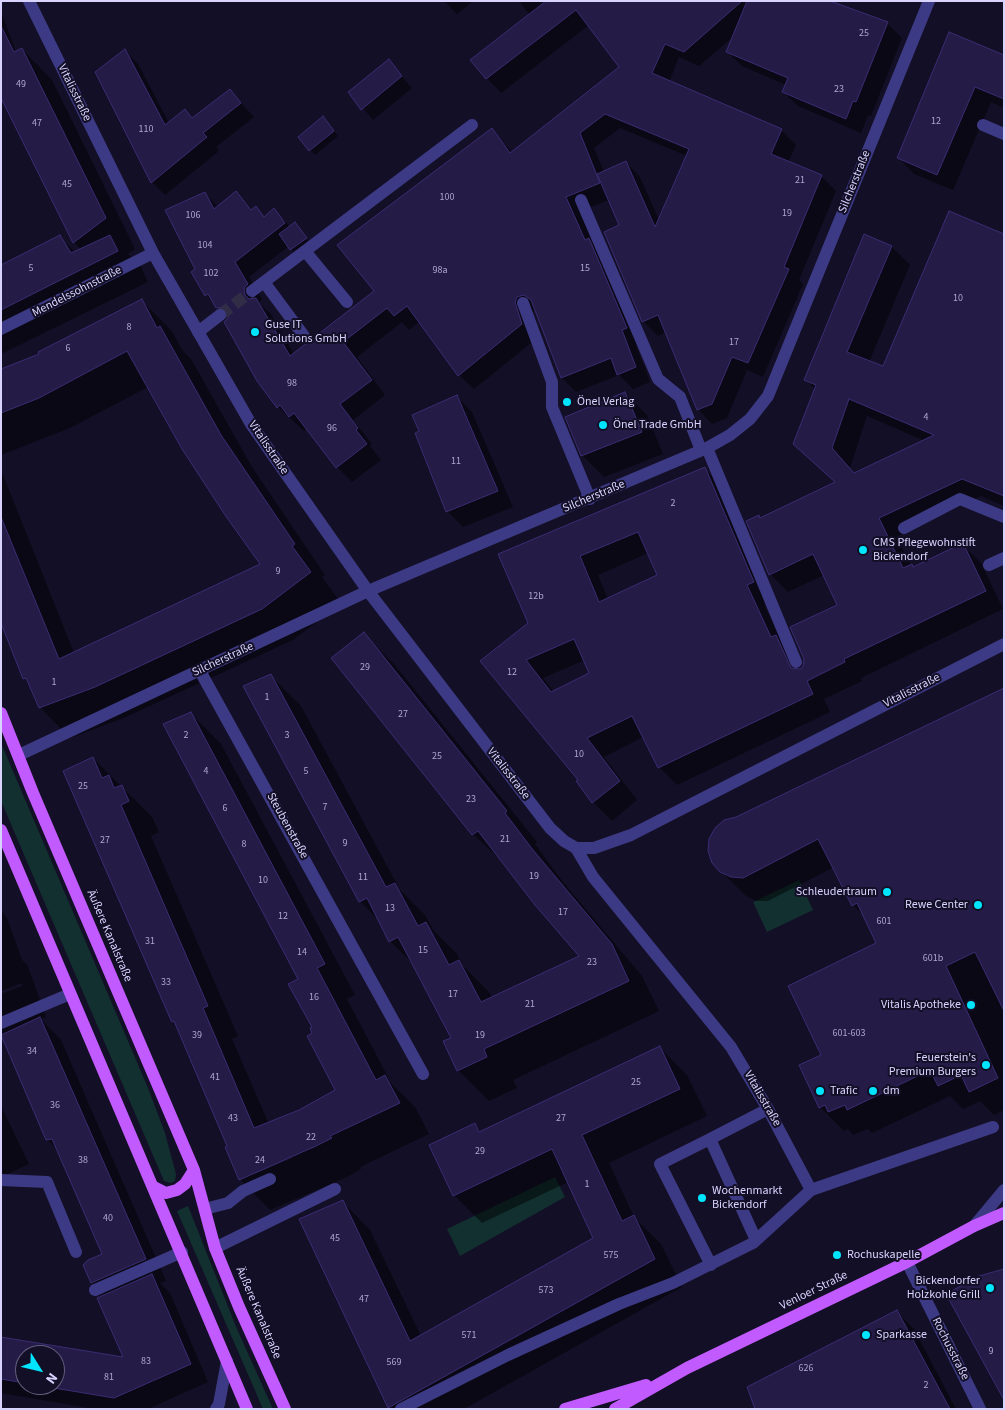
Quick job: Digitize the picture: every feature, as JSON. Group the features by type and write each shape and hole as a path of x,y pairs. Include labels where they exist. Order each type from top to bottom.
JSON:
{"main road":[{"name":"Äußere Kanalstraße","path":"1,713 33,793 194,1170 215,1248 238,1306 285,1409"},
{"path":"1,830 248,1409"},
{"path":"154,1187 166,1193 177,1190 185,1184 194,1170"},
{"name":"Venloer Straße","path":"615,1409 663,1380 907,1262 974,1226 1004,1213"},
{"name":"Venloer Straße","path":"565,1409 663,1380"}],"street":[{"name":"Vitalisstraße","path":"28,1 153,253 251,424 368,591 550,828 564,841 576,848 593,878 731,1047 768,1109 811,1190"},
{"name":"Silcherstraße","path":"19,755 368,591 590,499 704,449 730,435 750,419 768,396 929,1"},
{"path":"252,291 472,125"},
{"path":"983,125 1004,134"},
{"path":"581,200 658,379 680,397 796,662"},
{"path":"305,250 347,302"},
{"name":"Mendelssohnstraße","path":"1,329 153,253"},
{"path":"264,282 304,336"},
{"path":"522,303 552,382 552,407 590,499"},
{"path":"198,332 220,315"},
{"path":"904,528 960,499 1004,517"},
{"path":"989,565 1004,558"},
{"name":"Vitalisstraße","path":"576,848 594,848 631,835 1004,644"},
{"name":"Steubenstraße","path":"200,671 233,727 423,1074"},
{"path":"1,1023 70,994"},
{"path":"710,1264 660,1164 768,1109"},
{"path":"401,1409 508,1355 619,1304 673,1283 756,1240 811,1190 993,1127"},
{"path":"710,1139 756,1240"},
{"path":"205,1209 228,1202 243,1191 270,1179"},
{"path":"1,1180 47,1182 76,1252"},
{"path":"215,1248 335,1189"},
{"path":"974,1226 1004,1190"},
{"path":"95,1290 182,1252"},
{"name":"Rochusstraße","path":"907,1262 980,1409"},
{"path":"216,1409 219,1404 227,1361"}],"green space":[{"path":"1,743 148,1088 165,1133 176,1174 175,1181 171,1183 164,1181 1,801"},
{"path":"799,880 813,910 767,932 753,902"},
{"path":"555,1177 565,1197 460,1256 447,1229"},
{"path":"188,1206 237,1329 273,1409 263,1409 177,1211"}],"building":[{"path":"546,1 742,1 684,52 665,44 652,73 782,129 771,154 822,175 784,267 789,269 748,363 732,357 712,404 697,410 658,315 642,322 604,232 619,225 597,174 626,161 655,227 689,149 605,114 580,133 600,183 566,197 585,240 589,238 627,328 622,330 636,367 617,375 611,358 561,378 531,300 524,295 517,297 515,302 522,324 458,376 407,306 394,316 387,308 343,342 372,380 340,404 367,444 336,468 294,413 289,417 280,405 277,408 257,381 224,322 228,318 227,310 223,307 216,308 208,294 205,296 191,272 195,269 165,210 205,192 214,209 236,191 251,210 256,206 264,217 274,208 285,223 235,262 248,284 244,288 245,295 249,299 256,298 290,356 374,291 337,245 492,128 510,153 619,67 576,10 486,79 470,60"},
{"path":"747,1 830,1 888,22 856,102 853,101 846,119 782,92 788,78 726,52"},
{"path":"1,26 14,52 22,48 106,218 73,243 1,98"},
{"path":"949,32 1004,55 1004,99 975,87 937,175 897,158"},
{"path":"125,49 165,125 185,109 192,118 230,89 241,103 203,133 207,137 151,183 95,72"},
{"path":"389,59 402,76 361,110 348,92"},
{"path":"323,116 334,131 309,151 298,137"},
{"path":"949,211 1004,234 1004,496 962,479 879,518 903,568 912,564 913,567 963,543 986,591 844,659 845,662 807,681 813,694 658,768 632,716 587,738 620,781 592,803 576,781 578,780 480,661 528,623 498,554 705,467 754,582 747,585 771,637 776,635 791,668 800,669 803,667 804,659 790,627 837,605 813,554 769,575 746,521 759,515 760,518 835,482 793,444 816,385 804,380 864,234 892,246 847,352 883,366","holes":["849,399 934,435 854,473 832,448","638,532 657,575 599,602 580,556","574,639 589,673 551,692 526,660"]},
{"path":"295,222 307,238 290,250 279,234"},
{"path":"60,235 71,253 110,235 118,251 1,310 1,265"},
{"path":"142,299 157,328 160,326 221,435 295,544 292,546 311,572 262,609 95,687 39,708 26,678 23,679 1,623 1,517 59,659 260,564 182,449 127,351 39,398 1,413 1,369 39,354 38,352"},
{"name":"Önel Trade GmbH","path":"625,392 642,432 581,456 565,417"},
{"path":"457,395 498,491 446,512 415,433 419,431 412,415"},
{"path":"364,632 507,811 505,813 533,850 612,944 629,981 484,1049 487,1057 457,1071 443,1041 451,1038 398,937 389,942 367,898 359,902 243,686 271,674 386,887 395,883 418,926 426,922 449,965 459,960 481,1002 579,956 535,905 478,831 472,835 331,658"},
{"path":"1004,688 1004,1011 975,952 946,966 998,1078 969,1092 961,1075 938,1086 930,1070 847,1110 845,1105 828,1112 825,1105 819,1108 799,1065 821,1055 788,986 876,943 857,903 852,906 818,839 743,878 731,877 720,872 712,863 708,851 709,839 715,828 724,820 736,817"},
{"path":"191,712 325,964 317,968 376,1080 385,1075 400,1103 330,1136 332,1138 316,1146 239,1180 225,1147 227,1146 174,1021 172,1022 170,1018 63,771 93,757 102,778 109,775 114,788 122,785 129,801 121,805 208,1006 203,1008 254,1128 299,1110 335,1090 307,1036 312,1033 310,1028 312,1027 288,984 298,979 163,724"},
{"path":"40,1017 146,1259 91,1283 83,1265 88,1260 102,1254 52,1139 46,1140 1,1035"},
{"path":"660,1046 680,1089 582,1135 622,1221 634,1215 655,1259 388,1408 299,1219 343,1200 410,1341 593,1238 552,1149 453,1196 429,1145 475,1123 479,1132"},
{"path":"1004,1269 1004,1400 946,1294 979,1276"},
{"path":"152,1274 191,1364 114,1398 65,1390 65,1347 123,1357 97,1298"},
{"path":"897,1310 950,1409 755,1409 747,1387"},
{"path":"1,1337 50,1345 15,1345 15,1381 1,1379"}],"tunnel":[{"path":"220,315 252,291"}],"place":[{"name":"Guse IT Solutions GmbH","path":"255,332"},
{"name":"Önel Verlag","path":"567,402"},
{"name":"Önel Trade GmbH","path":"603,425"},
{"name":"CMS Pflegewohnstift Bickendorf","path":"863,550"},
{"name":"Schleudertraum","path":"887,892"},
{"name":"Rewe Center","path":"978,905"},
{"name":"Vitalis Apotheke","path":"971,1005"},
{"name":"Feuerstein's Premium Burgers","path":"986,1065"},
{"name":"Trafic","path":"820,1091"},
{"name":"dm","path":"873,1091"},
{"name":"Wochenmarkt Bickendorf","path":"702,1198"},
{"name":"Rochuskapelle","path":"837,1255"},
{"name":"Bickendorfer Holzkohle Grill","path":"990,1288"},
{"name":"Sparkasse","path":"866,1335"}]}
